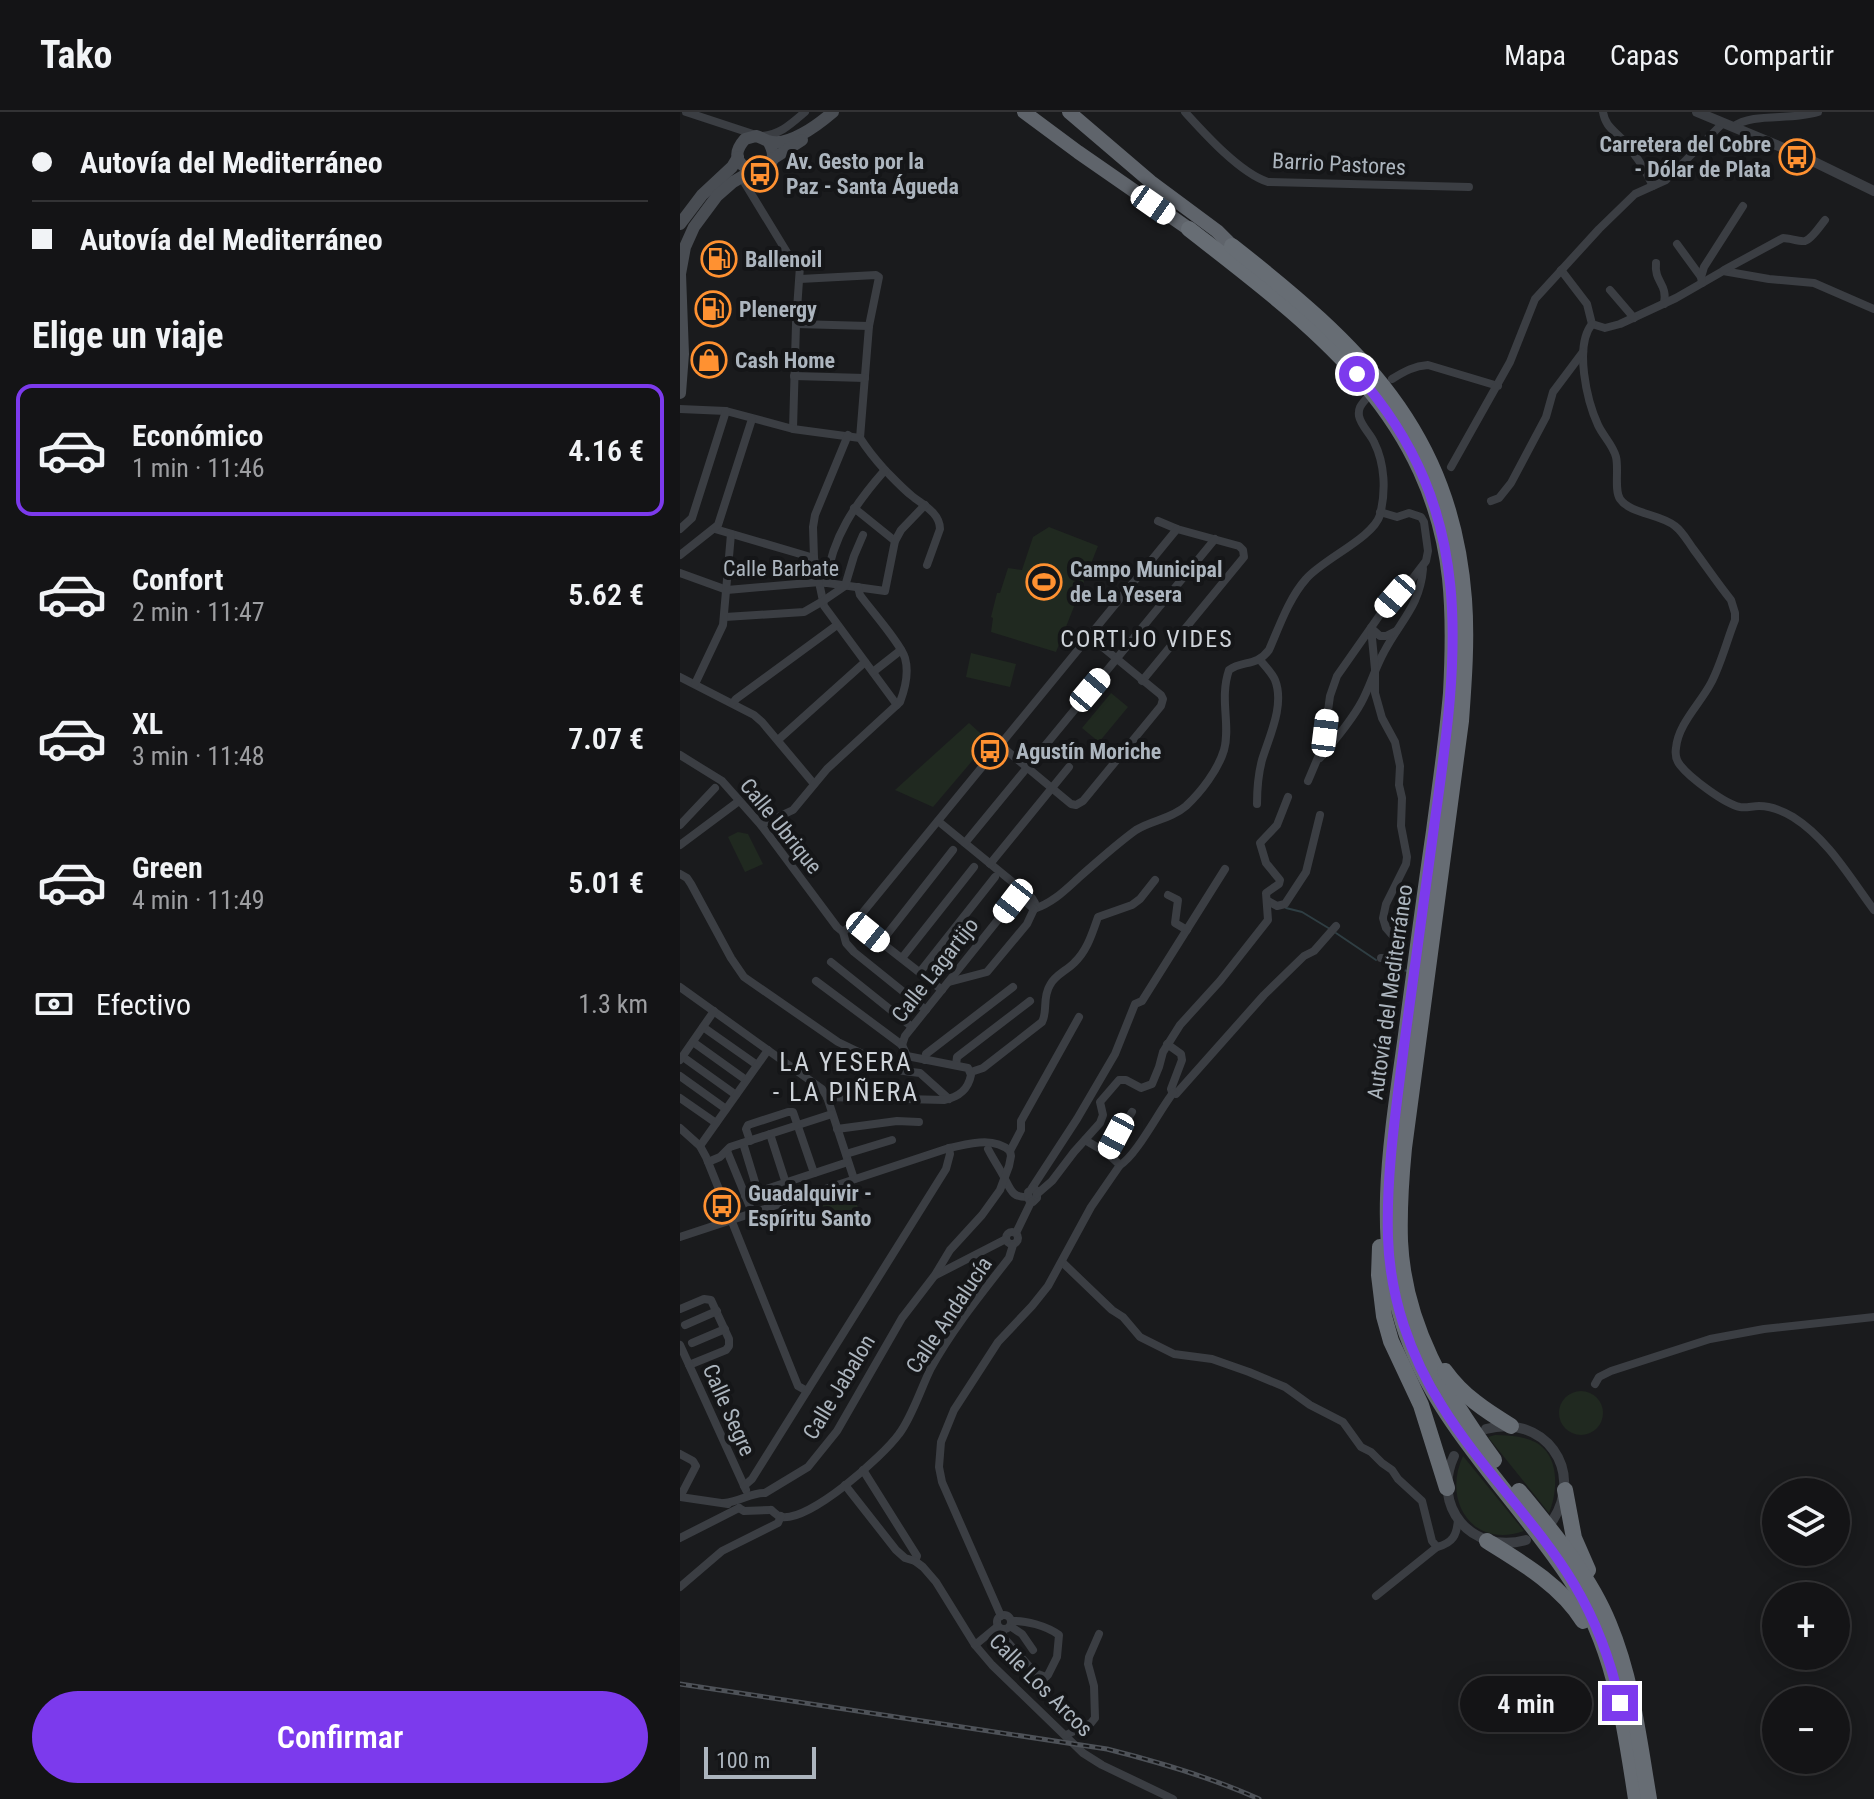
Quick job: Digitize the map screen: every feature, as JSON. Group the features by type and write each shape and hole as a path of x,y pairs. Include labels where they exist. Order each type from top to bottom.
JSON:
{"highway":[{"path":"1024,112 1189,229"},
{"path":"1069,112 1232,246"},
{"name":"Autovía del Mediterráneo","path":"1189,229 1274,295 1337,352 1376,396 1409,445 1434,503 1451,587 1451,682 1447,777 1407,1077 1400,1194 1400,1244 1404,1276 1415,1322 1436,1372 1465,1421 1571,1559 1609,1622 1627,1680 1649,1799"},
{"name":"Autovía del Mediterráneo","path":"1232,246 1289,291 1356,354 1402,410 1435,470 1454,527 1464,600 1465,660 1461,721 1447,777"},
{"name":"Autovía del Mediterráneo","path":"1407,1077 1391,1145 1388,1226 1397,1300 1408,1339 1440,1405 1541,1536 1573,1583 1595,1623 1613,1672 1635,1792"},
{"path":"1389,1190 1384,1200 1381,1223 1379,1275 1384,1316 1391,1341 1421,1405 1447,1488"},
{"path":"1400,1244 1407,1259 1420,1314 1444,1370 1463,1392 1511,1426"},
{"path":"1565,1490 1574,1538 1608,1608 1609,1622"},
{"path":"1487,1541 1558,1591 1576,1609 1589,1631 1608,1679 1624,1762 1635,1792"}],"main road":[{"path":"680,224 702,195 732,167 745,139 780,141 805,133 839,112"},
{"path":"680,393 680,274 685,247 694,227 717,196 746,174 763,169 839,112"},
{"path":"761,138 773,151 771,160"},
{"path":"739,151 746,174"}],"street":[{"path":"686,112 761,138 787,127 805,112"},
{"name":"Barrio Pastores","path":"1185,112 1209,139 1252,174 1268,182 1469,187"},
{"path":"1603,112 1607,125 1646,171 1653,186"},
{"path":"1697,112 1798,154 1874,191"},
{"path":"1451,467 1510,362 1535,299 1635,194 1666,180 1728,125 1752,112 1795,115 1818,112"},
{"path":"732,128 739,151"},
{"path":"746,174 791,259 800,266 793,429"},
{"path":"1701,280 1704,267 1743,206"},
{"path":"1592,324 1613,327 1634,318 1783,238 1802,242 1807,240 1825,220"},
{"path":"1677,244 1701,280"},
{"path":"1745,259 1744,267 1752,276"},
{"path":"1656,263 1655,274 1665,291 1664,304"},
{"path":"1561,270 1587,304 1592,324"},
{"path":"1723,271 1814,283 1874,309"},
{"path":"800,279 879,277 869,326 860,438 885,470 925,505 940,523 927,565"},
{"path":"1610,290 1634,318"},
{"path":"796,324 869,326"},
{"path":"1592,324 1588,328 1583,351 1591,408 1614,451 1618,467 1617,494 1629,507 1674,524 1734,606 1735,620 1712,681 1678,736 1677,761 1728,802 1740,807 1777,809 1794,817 1838,859 1874,910"},
{"path":"1491,501 1499,498 1511,483 1546,417 1553,392 1583,351"},
{"path":"1392,379 1417,366 1428,365 1498,386"},
{"path":"794,376 865,378"},
{"path":"1034,909 1064,893 1133,833 1170,818 1204,786 1224,751 1224,694 1229,670 1260,660 1269,650 1304,581 1377,522 1383,472 1375,444 1359,418 1360,405 1366,399"},
{"path":"680,409 726,411 793,429 860,438"},
{"path":"680,529 692,518 726,411"},
{"path":"680,555 718,525 752,419"},
{"path":"823,583 814,558 815,515 848,435"},
{"path":"885,470 854,508 838,536 823,583 823,601 837,625 897,705"},
{"path":"854,508 895,541 901,530 925,505"},
{"path":"1317,761 1361,702 1375,669 1417,598 1421,584 1428,556 1423,519 1414,514 1397,517 1380,512"},
{"path":"1142,681 1243,560 1244,553 1241,548 1158,521"},
{"path":"715,529 814,558"},
{"path":"843,932 855,922 1177,529"},
{"path":"695,684 725,617 731,534"},
{"path":"725,617 804,612 823,601 845,586 863,535"},
{"path":"965,843 1215,539"},
{"name":"Calle Barbate","path":"680,573 727,590 823,583 885,591 895,541"},
{"path":"1308,781 1325,733 1330,696 1337,676 1390,603 1423,568"},
{"path":"761,825 801,803 845,751 897,705 904,691 904,654 860,595 858,587"},
{"path":"733,703 837,625"},
{"path":"1371,628 1380,636 1396,631"},
{"path":"1371,628 1375,693 1382,718 1398,752 1402,836 1407,857 1383,918 1386,928 1399,943 1401,955 1396,959 1381,958"},
{"path":"1000,745 1074,805 1081,803 1161,706 1161,695 1089,636"},
{"path":"873,672 901,650"},
{"path":"1257,804 1258,778 1277,708 1275,680 1260,660"},
{"path":"778,740 865,662"},
{"path":"680,677 754,715 814,784"},
{"name":"Calle Ubrique","path":"681,759 722,781 761,825 843,932 846,943 854,952 926,1010"},
{"path":"990,864 1069,767"},
{"path":"680,825 715,788"},
{"path":"988,1149 1012,1194 1017,1197 1032,1195 1052,1181 1100,1123 1103,1115 1100,1102 1116,1082 1126,1080 1141,1088 1152,1084 1163,1052 1180,1025 1268,920 1267,892 1280,880 1266,863 1260,843 1277,825 1288,797"},
{"path":"680,845 739,801"},
{"path":"1257,900 1267,898 1277,906 1285,904 1303,879 1320,815"},
{"path":"855,922 920,972 945,986 987,972 1027,924 1034,909 1034,899 938,821"},
{"path":"881,942 953,850"},
{"path":"902,958 974,867"},
{"path":"1032,1195 1115,1054 1135,1004 1142,1001 1225,869"},
{"path":"680,874 691,884 744,977 838,1042 865,1055 876,1067 924,1075 949,1099"},
{"path":"920,972 995,877"},
{"path":"971,1072 983,1068 1042,1022 1049,986 1054,978 1072,966 1085,949 1098,917 1132,905 1155,880"},
{"path":"1168,895 1178,902 1175,923 1187,930"},
{"name":"Calle Lagartijo","path":"902,1045 905,1036 1013,901 1022,899 1034,909"},
{"path":"975,1645 1004,1623 1019,1621 1055,1631 1059,1635 1057,1657 1046,1677 1035,1673 1004,1638 1004,1623 942,1482 939,1467 941,1442 954,1410 998,1342 1048,1286 1091,1207 1120,1165 1134,1152 1173,1093 1178,1093 1264,995 1304,956 1314,951 1336,926"},
{"path":"831,962 912,1027"},
{"path":"816,981 902,1045 907,1056 966,1066 971,1072 966,1090 949,1099 827,1097"},
{"path":"680,987 822,1089 854,1179"},
{"path":"925,1060 926,1054 1013,987"},
{"path":"956,1065 957,1057 1030,1001"},
{"path":"714,1011 681,1059 736,1095"},
{"path":"1005,1178 1010,1151 1021,1130 1021,1121 1079,1017"},
{"path":"703,1027 757,1065"},
{"path":"693,1042 746,1080"},
{"path":"1167,1044 1181,1054 1182,1060 1171,1089 1173,1093"},
{"path":"700,1146 768,1050"},
{"path":"680,1076 726,1109"},
{"path":"680,1098 716,1123"},
{"path":"758,1192 746,1142 748,1125 792,1112 795,1114 814,1173"},
{"path":"1107,1153 1132,1112"},
{"path":"708,1162 720,1157 730,1147 832,1114"},
{"path":"837,1129 897,1121 919,1122"},
{"path":"680,1128 700,1146 708,1162 798,1386 807,1391"},
{"path":"770,1134 791,1199"},
{"path":"745,1196 814,1173 892,1140"},
{"path":"1085,1140 1120,1165"},
{"path":"680,1237 949,1148 995,1142 1010,1151"},
{"path":"680,1538 727,1515 744,1498 752,1479 946,1169 949,1148"},
{"path":"727,1151 752,1212"},
{"name":"Calle Jabalon","path":"744,1498 765,1493 803,1471 826,1446 902,1318 950,1250 982,1215 1005,1178"},
{"name":"Calle Andalucía","path":"680,1587 722,1551 778,1523 781,1516 808,1511 863,1470 901,1433 946,1343 1009,1258 1010,1242 1018,1240 1016,1233 1032,1195"},
{"path":"932,1279 1010,1242"},
{"path":"1062,1262 1123,1317 1140,1337 1174,1354 1212,1359 1285,1387 1310,1405 1343,1422 1361,1447 1392,1470 1422,1501 1432,1541 1437,1547"},
{"path":"680,1309 705,1299 711,1300 729,1339 728,1349 689,1365"},
{"path":"685,1325 717,1311"},
{"path":"1595,1384 1599,1377 1611,1371 1710,1339 1764,1329 1874,1317"},
{"path":"692,1343 725,1329"},
{"name":"Calle Segre","path":"680,1345 744,1498"},
{"path":"1486,1429 1511,1426 1527,1430 1548,1443 1561,1465 1565,1490 1553,1520"},
{"path":"680,1454 696,1466 680,1497 726,1503 744,1498"},
{"path":"1454,1456 1448,1471 1447,1488 1450,1504 1458,1519 1487,1541 1509,1543 1526,1540"},
{"name":"Calle Los Arcos","path":"863,1470 917,1556 915,1561"},
{"name":"Calle Los Arcos","path":"845,1485 896,1550 911,1562 915,1561 936,1582 975,1645 992,1665 1091,1759 1173,1799"},
{"path":"765,1493 772,1501 771,1510"},
{"path":"744,1498 744,1511 771,1510 781,1516"},
{"path":"726,1503 730,1510 727,1515"},
{"path":"1376,1596 1437,1547 1452,1541 1458,1519"},
{"path":"1004,1623 1022,1634 1033,1650"},
{"path":"1066,1735 1095,1718 1094,1686 1088,1664 1099,1634"}],"shaded area":[{"name":"Campo Municipal de La Yesera","path":"1049,527 1098,546 1056,652 991,632 997,593 1000,593 1008,568 1022,570 1033,537"},
{"path":"971,653 1016,664 1010,687 966,677"},
{"path":"1111,693 1128,707 1099,742 1082,728"},
{"path":"969,723 989,741 933,807 895,790"},
{"path":"738,832 748,834 763,864 745,872 728,837"},
{"path":"853,1194 861,1216 826,1228 818,1207"},
{"path":"1581,1391 1597,1397 1603,1413 1597,1429 1581,1435 1565,1429 1559,1413 1565,1397"},
{"path":"1495,1435 1530,1440 1549,1455 1555,1484 1549,1513 1488,1437"},
{"path":"1463,1456 1524,1531 1506,1535 1490,1533 1476,1527 1466,1517 1456,1489"}],"waterway":[{"path":"1286,908 1302,912 1330,929"},
{"path":"1336,933 1376,960"},
{"path":"1393,967 1407,971"}],"railway":[{"path":"680,1684 1107,1749 1184,1771 1259,1799"}],"place":[{"name":"Carretera del Cobre - Dólar de Plata","path":"1797,157"},
{"name":"Av. Gesto por la Paz - Santa Águeda","path":"760,174"},
{"name":"Ballenoil","path":"719,259"},
{"name":"Plenergy","path":"713,309"},
{"name":"Cash Home","path":"709,360"},
{"name":"Campo Municipal de La Yesera","path":"1044,582"},
{"name":"Agustín Moriche","path":"990,751"},
{"name":"Guadalquivir - Espíritu Santo","path":"722,1206"}],"district":[{"name":"CORTIJO VIDES","path":"1147,639"},
{"name":"LA YESERA - LA PIÑERA","path":"846,1077"}],"route":[{"path":"1357,374 1399,429 1429,488 1450,577 1453,628 1448,721 1391,1145 1388,1243 1395,1292 1408,1339 1440,1405 1541,1536 1573,1583 1595,1623 1613,1672 1620,1703"}]}
